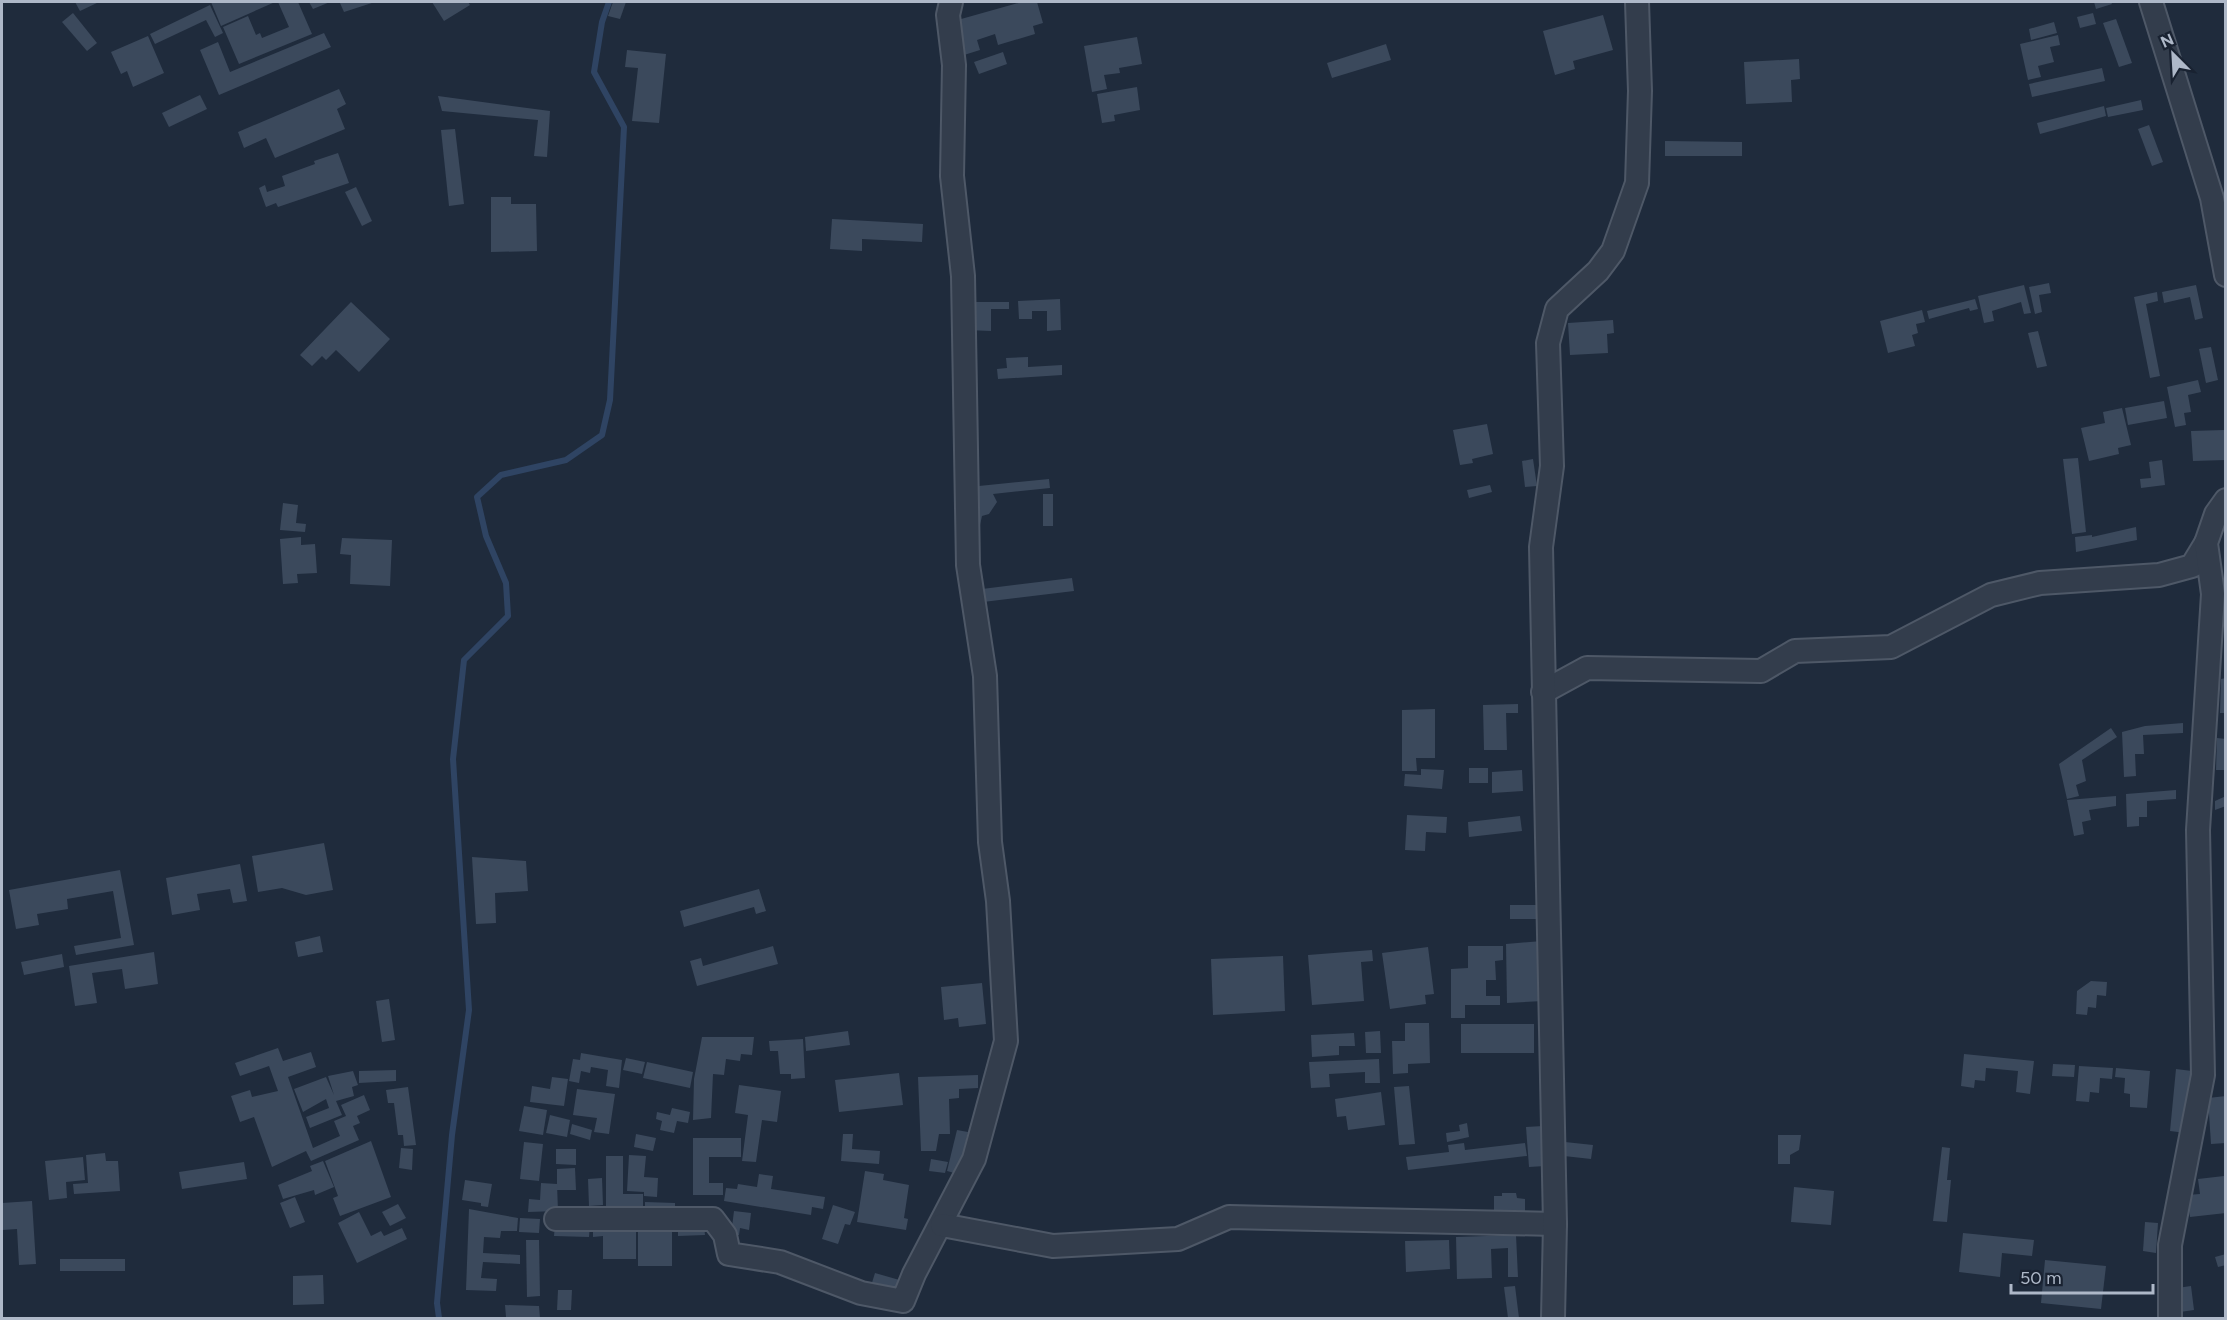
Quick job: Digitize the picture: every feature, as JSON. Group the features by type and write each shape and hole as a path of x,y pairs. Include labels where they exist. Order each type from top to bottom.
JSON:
{"street":[{"path":"556,1219 713,1219 725,1235 729,1254 780,1262 861,1293 903,1301 914,1274 942,1225 974,1160 1006,1041 998,901 990,842 985,676 968,566 963,276 952,176 954,64 948,15 951,2"},
{"path":"1553,1318 1555,1224 1541,547 1552,465 1548,343 1557,309 1598,271 1612,251 1636,183 1640,91 1637,2"},
{"path":"2151,2 2212,198 2226,275"},
{"path":"1543,692 1587,668 1761,671 1795,651 1891,646 1992,596 2040,583 2159,575 2192,566 2206,543 2216,514 2226,500"},
{"path":"2170,1318 2170,1245 2203,1075 2198,830 2213,594 2206,543"},
{"path":"942,1225 1053,1246 1178,1239 1229,1217 1555,1224"}],"building":[{"path":"75,2 99,2 80,11"},
{"path":"211,2 275,2 221,26"},
{"path":"278,2 298,2 312,34 239,64 223,27 248,16 256,35 260,33 262,38 289,27"},
{"path":"309,2 330,2 313,9"},
{"path":"375,2 344,12 340,3"},
{"path":"432,2 468,2 470,5 444,21"},
{"path":"613,2 626,2 620,19 608,16"},
{"path":"1022,2 1037,2 1043,23 1033,26 1035,34 998,45 995,34 977,40 980,50 964,55 954,21"},
{"path":"2094,2 2111,2 2112,4 2096,9"},
{"path":"210,5 223,33 215,37 206,20 155,44 150,34"},
{"path":"73,13 97,43 87,51 62,22"},
{"path":"2093,13 2096,24 2080,28 2077,17"},
{"path":"1603,15 1613,50 1573,61 1575,69 1555,75 1543,31"},
{"path":"2116,19 2132,63 2119,67 2103,23"},
{"path":"2054,22 2057,33 2031,40 2029,29"},
{"path":"324,33 331,47 219,95 200,50 218,42 230,72"},
{"path":"2058,35 2060,45 2050,47 2054,62 2038,66 2041,77 2028,80 2020,44"},
{"path":"148,36 164,73 133,87 127,71 121,74 111,52"},
{"path":"1137,37 1142,64 1119,68 1120,73 1104,75 1107,89 1092,92 1084,46"},
{"path":"1386,44 1391,60 1332,78 1327,63"},
{"path":"627,50 666,54 659,123 632,121 638,68 625,67"},
{"path":"1003,52 1007,64 979,74 974,62"},
{"path":"1799,59 1800,79 1791,80 1792,102 1746,104 1744,62"},
{"path":"2102,68 2105,81 2032,97 2029,84"},
{"path":"1137,87 1140,110 1114,115 1115,121 1102,123 1097,94"},
{"path":"339,89 346,104 337,109 345,129 275,158 266,138 244,148 238,132"},
{"path":"200,95 207,109 169,127 162,113"},
{"path":"438,96 550,111 547,157 534,156 538,120 442,111"},
{"path":"2141,100 2143,110 2108,117 2106,108"},
{"path":"2104,106 2106,116 2040,134 2037,123"},
{"path":"2149,125 2163,162 2152,166 2138,129"},
{"path":"455,129 464,204 449,206 441,130"},
{"path":"1665,141 1742,142 1742,156 1665,156"},
{"path":"338,153 349,183 278,207 276,203 266,207 259,188 265,185 267,192 285,186 282,176"},
{"path":"356,187 372,221 362,226 345,192"},
{"path":"491,197 511,197 511,204 536,204 537,251 491,252"},
{"path":"832,219 923,224 922,242 862,239 862,251 830,249"},
{"path":"2049,283 2051,293 2039,295 2042,312 2035,314 2029,287"},
{"path":"2024,285 2031,313 2024,314 2021,302 1992,311 1994,321 1984,323 1978,296"},
{"path":"2196,285 2203,318 2195,320 2190,297 2164,303 2162,292"},
{"path":"2157,292 2158,301 2146,304 2160,376 2150,378 2134,297"},
{"path":"1060,299 1061,330 1047,331 1047,311 1032,311 1032,319 1019,319 1018,301"},
{"path":"1975,299 1978,309 1970,311 1969,308 1929,319 1927,311"},
{"path":"351,302 390,339 359,372 336,350 326,360 322,356 312,366 300,355"},
{"path":"968,302 1009,302 1009,309 991,309 991,331 967,330"},
{"path":"1922,310 1925,322 1916,324 1918,333 1912,335 1915,346 1888,353 1880,321"},
{"path":"1613,320 1614,333 1607,334 1608,353 1570,355 1568,323"},
{"path":"2038,331 2047,366 2037,368 2028,333"},
{"path":"2211,347 2218,380 2206,383 2199,349"},
{"path":"1028,357 1028,367 1062,365 1062,375 998,379 997,369 1007,368 1006,358"},
{"path":"2198,380 2201,392 2188,395 2191,412 2184,413 2186,425 2175,427 2167,387"},
{"path":"2164,401 2167,418 2128,425 2125,408"},
{"path":"2122,408 2131,445 2118,448 2119,454 2089,461 2081,428 2105,423 2103,412"},
{"path":"1487,424 1493,454 1472,459 1473,463 1460,465 1453,430"},
{"path":"2224,430 2226,460 2193,461 2191,431"},
{"path":"2078,458 2086,532 2072,534 2063,459"},
{"path":"1533,459 1537,486 1525,487 1522,461"},
{"path":"2162,460 2165,485 2141,488 2140,479 2151,478 2149,462"},
{"path":"1049,479 1050,488 993,494 997,502 989,514 982,516 980,525 969,522 969,487"},
{"path":"1490,485 1492,492 1469,498 1467,490"},
{"path":"1043,494 1053,494 1053,526 1043,526"},
{"path":"283,503 298,505 296,523 306,524 305,532 280,530"},
{"path":"2136,527 2137,540 2076,552 2075,537 2092,535 2092,537"},
{"path":"301,537 301,545 315,544 317,573 297,574 298,583 283,584 280,539"},
{"path":"342,538 392,540 390,586 350,584 351,555 340,554"},
{"path":"1072,578 1074,591 983,602 982,589"},
{"path":"2226,678 2226,713 2220,713 2221,679"},
{"path":"1518,704 1518,713 1506,713 1507,750 1484,750 1483,705"},
{"path":"1435,709 1435,758 1416,758 1417,771 1402,771 1402,710"},
{"path":"2183,723 2183,733 2143,735 2144,754 2135,754 2136,776 2124,777 2122,732 2145,726"},
{"path":"2111,728 2117,737 2082,760 2086,781 2076,785 2079,796 2067,799 2059,764"},
{"path":"2217,738 2226,739 2226,770 2216,770"},
{"path":"1469,768 1488,768 1488,783 1469,783"},
{"path":"1421,769 1444,770 1442,789 1404,786 1405,774 1421,775"},
{"path":"1522,770 1523,791 1492,793 1492,772"},
{"path":"2176,790 2176,799 2147,801 2147,817 2139,817 2139,826 2127,827 2126,794"},
{"path":"2116,796 2116,806 2089,810 2091,820 2082,822 2084,834 2074,836 2067,800"},
{"path":"2226,796 2226,806 2215,810 2215,801"},
{"path":"1407,815 1447,817 1446,833 1426,832 1425,851 1405,850"},
{"path":"1520,816 1522,831 1469,837 1468,822"},
{"path":"324,843 333,890 306,895 282,888 258,892 252,856"},
{"path":"472,857 526,861 528,891 495,893 496,923 476,924"},
{"path":"240,864 247,901 233,903 230,889 197,894 200,910 172,915 166,878"},
{"path":"120,870 134,945 76,955 74,946 121,938 113,891 67,899 68,909 37,914 39,925 16,929 9,890"},
{"path":"759,889 766,911 756,914 754,907 684,927 680,911"},
{"path":"1510,905 1541,905 1541,919 1510,919"},
{"path":"320,936 323,952 298,957 295,942"},
{"path":"1542,941 1543,1001 1507,1003 1506,944"},
{"path":"773,946 778,964 697,986 690,961 701,958 703,966"},
{"path":"1468,946 1503,946 1503,960 1495,961 1496,980 1486,980 1486,996 1500,996 1500,1005 1465,1005 1465,1018 1451,1018 1451,969 1468,968"},
{"path":"1428,947 1434,994 1425,995 1426,1004 1390,1009 1382,953"},
{"path":"1372,950 1373,961 1361,962 1364,1001 1312,1005 1308,955"},
{"path":"154,952 158,984 125,989 122,969 92,973 97,1003 75,1006 69,966"},
{"path":"62,954 64,967 24,975 21,962"},
{"path":"1283,956 1285,1011 1213,1015 1211,959"},
{"path":"2091,981 2107,982 2106,996 2097,995 2096,1008 2088,1007 2087,1015 2076,1014 2077,991"},
{"path":"982,983 986,1024 959,1027 958,1018 944,1020 941,987"},
{"path":"389,999 395,1040 382,1042 376,1001"},
{"path":"1405,1023 1429,1023 1430,1063 1408,1064 1408,1073 1393,1074 1392,1041 1405,1041"},
{"path":"1461,1024 1534,1024 1534,1053 1461,1053"},
{"path":"848,1031 850,1045 806,1051 805,1037"},
{"path":"1380,1031 1381,1053 1366,1053 1365,1032"},
{"path":"1354,1033 1355,1046 1339,1046 1339,1055 1312,1057 1311,1035"},
{"path":"702,1037 754,1037 752,1055 741,1054 740,1061 726,1059 724,1075 713,1074 711,1118 693,1120 694,1079"},
{"path":"803,1039 805,1078 791,1079 791,1074 780,1074 778,1051 770,1051 769,1041"},
{"path":"278,1048 283,1061 311,1052 316,1067 288,1077 313,1148 340,1136 334,1121 346,1116 341,1105 364,1095 370,1110 357,1116 360,1123 353,1126 359,1140 311,1161 306,1151 272,1167 254,1117 240,1122 231,1096 250,1090 252,1097 278,1091 269,1066 240,1076 235,1063"},
{"path":"581,1053 622,1060 619,1088 606,1086 608,1070 591,1067 590,1073 581,1071 579,1083 569,1081 573,1059 580,1060"},
{"path":"1964,1054 2034,1061 2030,1094 2016,1092 2018,1071 1986,1068 1985,1081 1975,1080 1974,1088 1961,1086"},
{"path":"626,1058 645,1062 642,1074 623,1070"},
{"path":"1379,1059 1380,1083 1365,1083 1365,1072 1329,1074 1330,1087 1311,1088 1309,1062"},
{"path":"647,1062 693,1072 690,1088 643,1078"},
{"path":"2053,1064 2075,1065 2074,1077 2052,1076"},
{"path":"2079,1066 2113,1068 2112,1079 2100,1078 2099,1093 2090,1092 2089,1102 2076,1101"},
{"path":"2116,1068 2150,1071 2147,1108 2130,1107 2130,1094 2124,1093 2125,1078 2115,1077"},
{"path":"2176,1069 2192,1071 2186,1133 2170,1131"},
{"path":"396,1070 396,1081 359,1083 359,1071"},
{"path":"353,1071 358,1085 352,1087 354,1096 336,1101 342,1115 310,1128 306,1117 329,1108 326,1099 303,1112 294,1089 326,1077 334,1095 328,1076"},
{"path":"899,1073 903,1105 839,1112 835,1080"},
{"path":"978,1075 978,1088 959,1089 959,1098 949,1099 950,1134 939,1134 936,1151 921,1151 918,1077"},
{"path":"552,1077 568,1079 564,1106 530,1102 532,1086 550,1089"},
{"path":"739,1085 781,1091 777,1122 762,1120 756,1162 742,1161 748,1115 735,1113"},
{"path":"1409,1086 1415,1144 1399,1145 1394,1087"},
{"path":"408,1087 416,1145 404,1146 403,1135 398,1135 394,1103 388,1103 386,1090"},
{"path":"577,1089 615,1094 609,1134 594,1132 597,1118 573,1115"},
{"path":"1381,1092 1385,1125 1348,1130 1346,1116 1337,1117 1335,1099"},
{"path":"2226,1096 2226,1143 2211,1144 2208,1098"},
{"path":"524,1106 547,1110 543,1135 519,1131"},
{"path":"672,1108 690,1112 688,1123 677,1121 674,1133 660,1130 662,1121 656,1119 657,1112 670,1115"},
{"path":"550,1115 570,1120 567,1137 546,1133"},
{"path":"1467,1123 1469,1137 1447,1142 1446,1133 1460,1131 1459,1125"},
{"path":"572,1124 592,1130 590,1140 570,1134"},
{"path":"1543,1126 1545,1166 1529,1167 1526,1127"},
{"path":"957,1130 968,1132 958,1174 947,1171"},
{"path":"636,1134 656,1138 653,1151 634,1147"},
{"path":"843,1134 853,1134 852,1149 880,1151 879,1164 841,1161"},
{"path":"1778,1135 1801,1135 1799,1150 1790,1155 1790,1164 1778,1164"},
{"path":"693,1138 741,1138 741,1157 709,1157 709,1183 723,1183 723,1195 693,1195"},
{"path":"371,1141 391,1197 340,1216 333,1198 338,1196 325,1161"},
{"path":"524,1142 543,1144 539,1181 520,1179"},
{"path":"1565,1142 1593,1145 1591,1159 1564,1156"},
{"path":"1464,1143 1465,1150 1525,1143 1527,1156 1408,1170 1406,1157 1449,1152 1448,1145"},
{"path":"1942,1147 1950,1148 1947,1180 1951,1180 1947,1222 1933,1221"},
{"path":"401,1148 413,1149 412,1170 399,1168"},
{"path":"556,1149 576,1149 576,1165 556,1164"},
{"path":"105,1153 106,1161 118,1161 120,1191 74,1194 73,1184 88,1183 86,1155"},
{"path":"629,1155 646,1156 644,1177 658,1178 657,1197 644,1196 644,1192 627,1191"},
{"path":"606,1156 623,1156 623,1194 643,1194 643,1209 606,1209"},
{"path":"83,1157 85,1180 66,1182 67,1198 49,1200 45,1161"},
{"path":"931,1159 948,1162 945,1173 929,1171"},
{"path":"323,1161 334,1187 315,1195 314,1190 283,1199 278,1185 312,1171 310,1166"},
{"path":"244,1162 247,1179 182,1189 179,1172"},
{"path":"575,1168 576,1190 557,1190 557,1169"},
{"path":"865,1171 884,1174 883,1180 909,1185 904,1218 908,1219 906,1230 857,1222"},
{"path":"759,1174 773,1176 771,1189 825,1197 823,1209 812,1207 811,1215 724,1201 726,1188 737,1189 738,1184 757,1187"},
{"path":"2224,1176 2226,1213 2190,1217 2187,1195 2200,1194 2198,1179"},
{"path":"602,1178 603,1205 589,1206 588,1179"},
{"path":"465,1180 492,1184 488,1207 481,1206 481,1203 462,1200"},
{"path":"541,1183 557,1184 558,1211 528,1212 529,1199 540,1200"},
{"path":"1794,1187 1834,1191 1831,1225 1791,1222"},
{"path":"1502,1193 1516,1193 1517,1198 1525,1199 1525,1213 1494,1213 1494,1196 1502,1196"},
{"path":"295,1197 305,1222 290,1228 280,1203"},
{"path":"32,1201 36,1264 19,1265 17,1229 2,1230 2,1203"},
{"path":"645,1202 675,1203 675,1216 645,1216"},
{"path":"398,1204 406,1218 390,1226 382,1212"},
{"path":"833,1205 855,1212 850,1225 845,1224 838,1244 822,1239"},
{"path":"469,1209 518,1218 517,1231 501,1231 500,1238 484,1237 483,1253 520,1255 520,1264 483,1262 481,1278 497,1279 496,1291 466,1290"},
{"path":"734,1211 751,1213 749,1230 740,1228 739,1235 731,1235"},
{"path":"359,1212 371,1236 381,1231 384,1236 402,1228 407,1239 357,1263 338,1223"},
{"path":"520,1218 540,1219 539,1233 519,1232"},
{"path":"2145,1222 2158,1223 2156,1253 2143,1251"},
{"path":"555,1224 590,1225 589,1237 554,1236"},
{"path":"636,1225 636,1259 603,1259 603,1236 593,1237 593,1226"},
{"path":"678,1225 704,1225 705,1235 678,1236"},
{"path":"638,1227 672,1227 672,1266 638,1266"},
{"path":"1963,1233 2034,1240 2032,1256 2002,1253 2000,1277 1959,1272"},
{"path":"1516,1235 1518,1277 1508,1277 1508,1248 1491,1249 1492,1278 1457,1279 1456,1237"},
{"path":"526,1240 539,1240 540,1296 527,1297"},
{"path":"1449,1240 1450,1269 1406,1272 1405,1241"},
{"path":"2226,1254 2226,1265 2218,1267 2215,1257"},
{"path":"60,1259 125,1259 125,1271 60,1271"},
{"path":"2045,1260 2106,1266 2101,1309 2041,1303"},
{"path":"875,1273 903,1281 898,1297 870,1289"},
{"path":"323,1275 324,1304 293,1305 293,1276"},
{"path":"1515,1286 1519,1318 1508,1318 1504,1287"},
{"path":"2191,1286 2194,1310 2180,1312 2177,1288"},
{"path":"558,1290 572,1290 571,1310 557,1310"},
{"path":"505,1305 539,1306 540,1318 506,1317"}],"waterway":[{"path":"439,1318 437,1303 452,1135 469,1010 453,759 464,660 508,616 506,583 486,536 477,497 501,475 566,460 602,435 610,400 624,127 594,72 602,22 609,2"}]}
